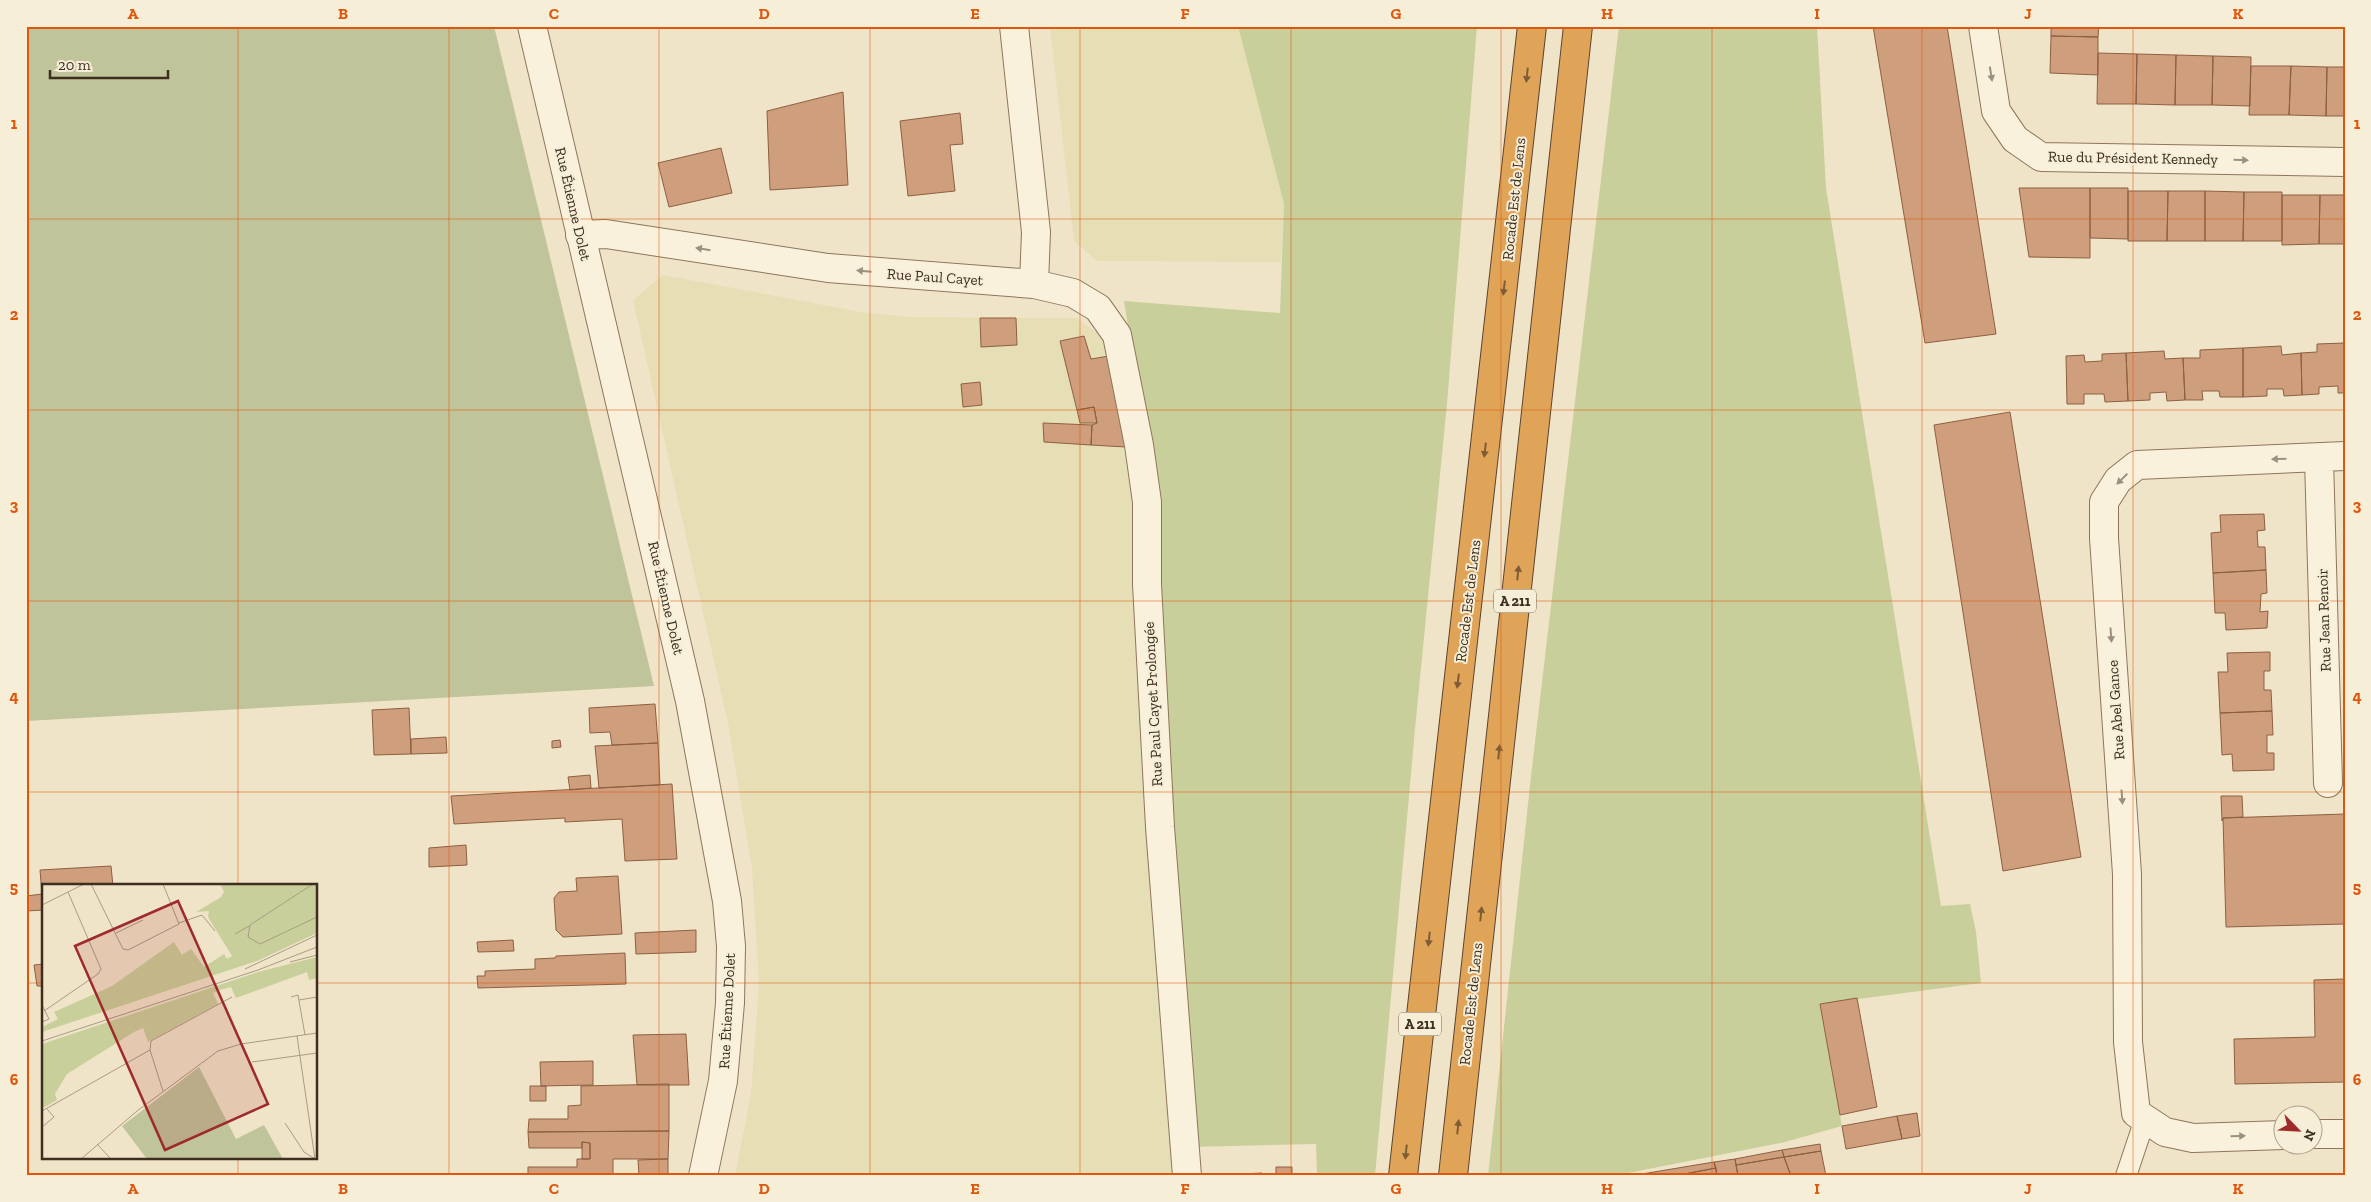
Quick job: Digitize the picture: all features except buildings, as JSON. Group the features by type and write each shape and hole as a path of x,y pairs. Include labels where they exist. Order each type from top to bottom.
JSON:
{"highway":[{"name":"Rocade Est de Lens","path":"1403,1176 1532,26"},
{"name":"Rocade Est de Lens","path":"1453,1176 1578,26"}],"street":[{"name":"Rue Étienne Dolet","path":"532,26 690,701 727,901 731,946 730,1003 723,1081 703,1176"},
{"path":"1014,26 1036,232 1034,284"},
{"name":"Rue du Président Kennedy","path":"1983,26 1996,111 2015,139 2041,157 2345,162"},
{"name":"Rue Paul Cayet","path":"580,235 606,234 828,268 1034,284"},
{"name":"Rue Paul Cayet Prolongée","path":"1034,284 1074,293 1098,308 1117,335 1140,445 1147,502 1147,584 1160,827 1188,1176"},
{"name":"Rue Jean Renoir","path":"2328,783 2332,457"},
{"name":"Rue Abel Gance","path":"2145,1119 2136,1113 2128,1042 2127,874 2104,538 2104,502 2118,480 2137,465 2332,457"},
{"path":"2145,1119 2165,1132 2193,1138 2274,1135"},
{"path":"2324,1134 2345,1134"}],"lane":[{"path":"2126,1176 2145,1119"}],"shaded area":[{"path":"1050,26 1238,26 1284,204 1281,262 1097,261 1074,241"},
{"path":"663,275 861,312 909,317 1076,318 1107,339 1137,518 1173,1176 735,1176 751,1094 759,984 752,869 729,728 633,300"}],"green space":[{"path":"26,26 494,26 654,686 26,721"},
{"path":"1238,26 1477,26 1447,404 1415,729 1375,1176 1317,1176 1316,1144 1192,1147 1156,585 1155,491 1124,301 1280,313 1284,204"},
{"path":"1619,26 1817,26 1826,188 1941,906 1970,904 1976,932 1981,983 1820,1004 1842,1126 1785,1142 1613,1176 1488,1176 1531,776"}]}
